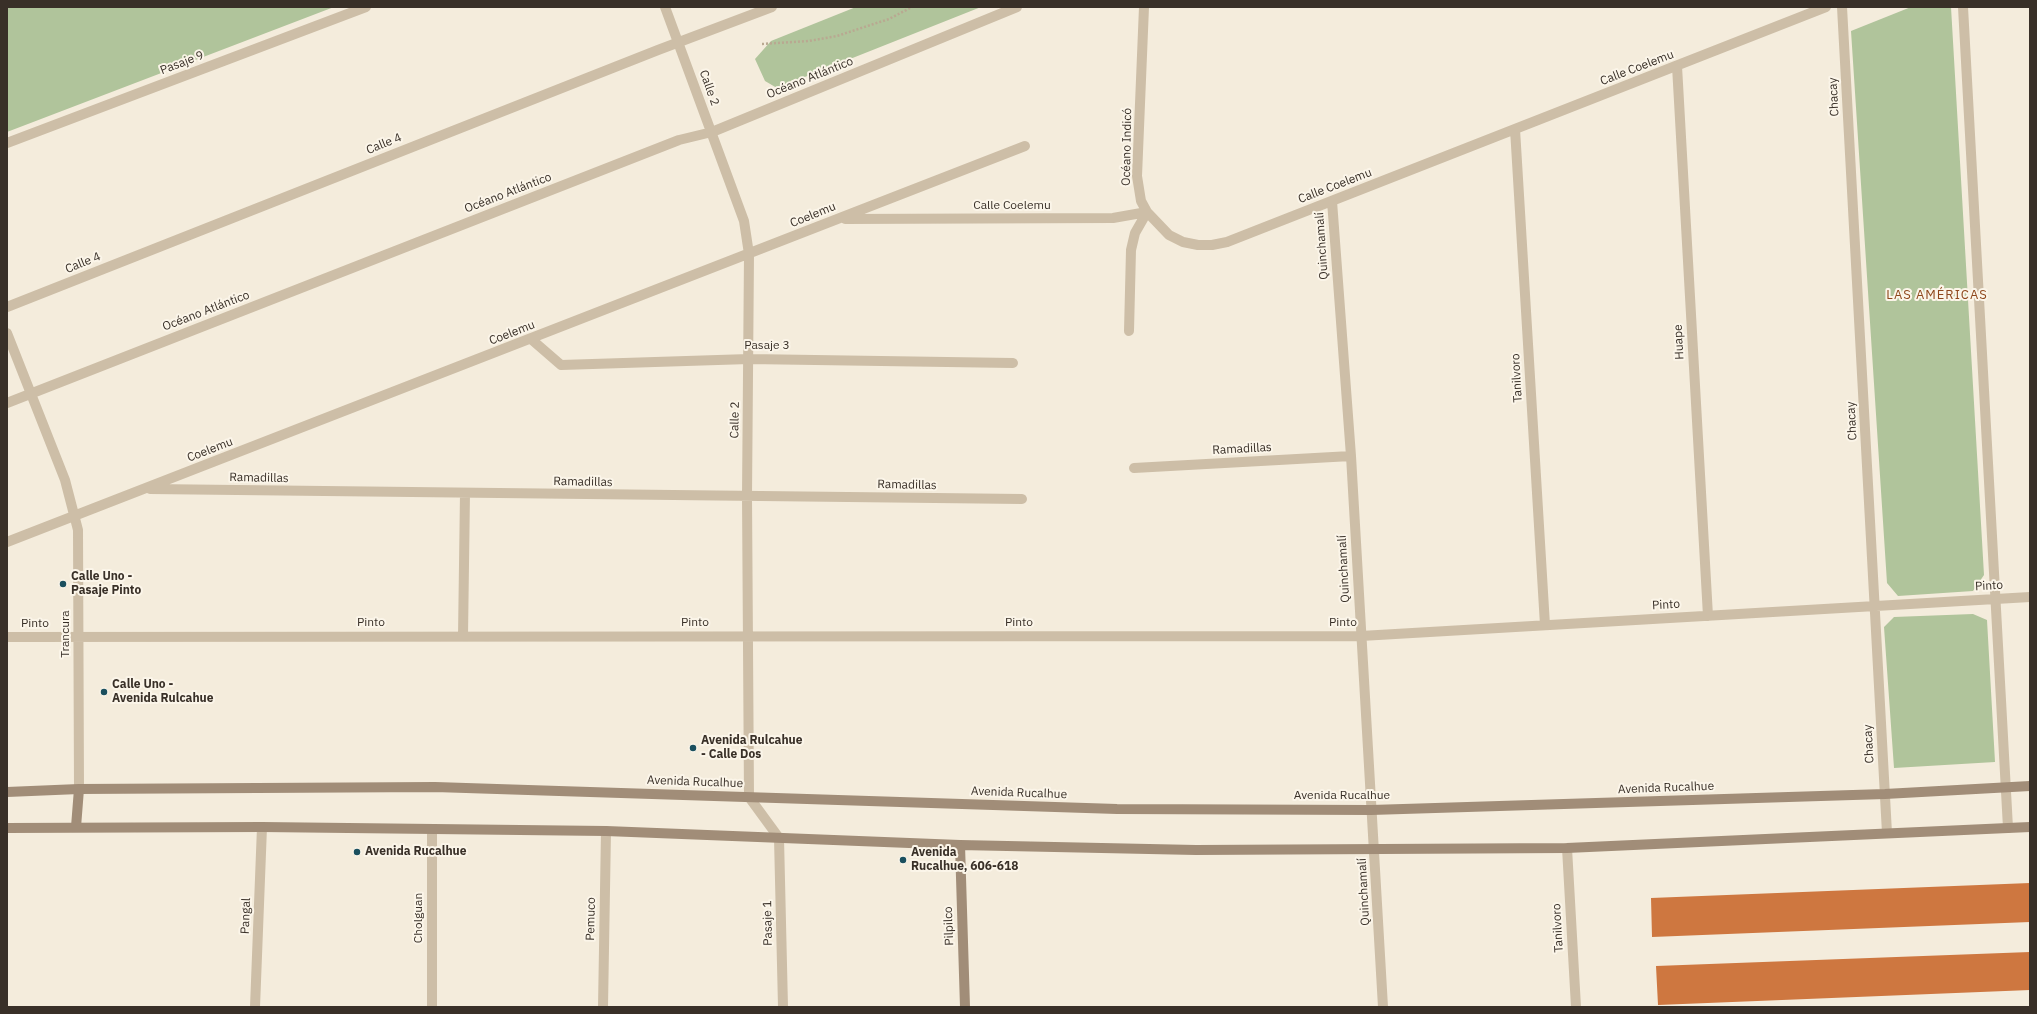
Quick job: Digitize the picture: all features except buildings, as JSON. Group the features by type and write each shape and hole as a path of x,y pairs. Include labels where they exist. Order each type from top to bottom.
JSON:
{"street":[{"name":"Pasaje 9","path":"7,144 366,7"},
{"name":"Calle 2","path":"665,7 744,222 749,254 749,359 746,496 749,797"},
{"name":"Calle 4","path":"7,307 678,42 772,7"},
{"name":"Océano Atlántico","path":"7,403 679,140 712,132 1017,7"},
{"name":"Océano Indicó","path":"1144,7 1138,176 1141,201 1147,212"},
{"name":"Calle Coelemu","path":"838,219 1113,218 1147,212 1169,235 1183,242 1198,245 1212,245 1227,242 1826,7"},
{"name":"Chacay","path":"1842,7 1887,833"},
{"path":"1963,7 2008,828"},
{"name":"Huape","path":"1677,66 1708,616"},
{"name":"Tanilvoro","path":"1515,129 1545,625"},
{"name":"Coelemu","path":"7,542 1025,146"},
{"name":"Quinchamalí","path":"1332,201 1351,456 1383,1007"},
{"path":"1129,331 1131,250 1135,233 1147,212"},
{"name":"Trancura","path":"7,333 65,480 75,516 79,546 79,789 76,827"},
{"name":"Pasaje 3","path":"531,339 561,365 749,359 1013,363"},
{"name":"Ramadillas","path":"1134,468 1351,456"},
{"name":"Ramadillas","path":"144,489 1022,499"},
{"path":"463,636 464,493"},
{"name":"Pinto","path":"7,637 1361,636 2030,597"},
{"name":"Avenida Rucalhue","path":"7,792 79,789 435,787 1118,809 1371,810 1885,794 2030,786"},
{"path":"749,797 779,838"},
{"path":"7,828 262,827 606,831 960,845 1196,850 1375,850 1567,848 2030,827"},
{"name":"Pangal","path":"255,1007 262,827"},
{"name":"Cholguan","path":"432,829 432,1007"},
{"name":"Pemuco","path":"603,1007 606,831"},
{"name":"Pasaje 1","path":"779,838 783,1007"},
{"name":"Pilpilco","path":"960,845 964,1007"},
{"name":"Tanilvoro","path":"1567,848 1576,1007"}],"path":[{"path":"762,44 810,41 837,36 889,19 912,7"}],"green space":[{"path":"7,7 334,7 7,132"},
{"path":"856,7 981,7 777,88 765,81 755,59 771,41"},
{"path":"1911,7 1951,7 1984,575 1973,591 1898,596 1887,583 1851,31"},
{"path":"1973,614 1987,620 1995,762 1894,768 1884,627 1894,617"}],"place":[{"name":"Calle Uno - Pasaje Pinto","path":"63,584"},
{"name":"Calle Uno - Avenida Rulcahue","path":"104,692"},
{"name":"Avenida Rulcahue - Calle Dos","path":"693,748"},
{"name":"Avenida Rucalhue","path":"357,852"},
{"name":"Avenida Rucalhue, 606-618","path":"903,860"}],"district":[{"name":"LAS AMÉRICAS","path":"1937,295"}]}
